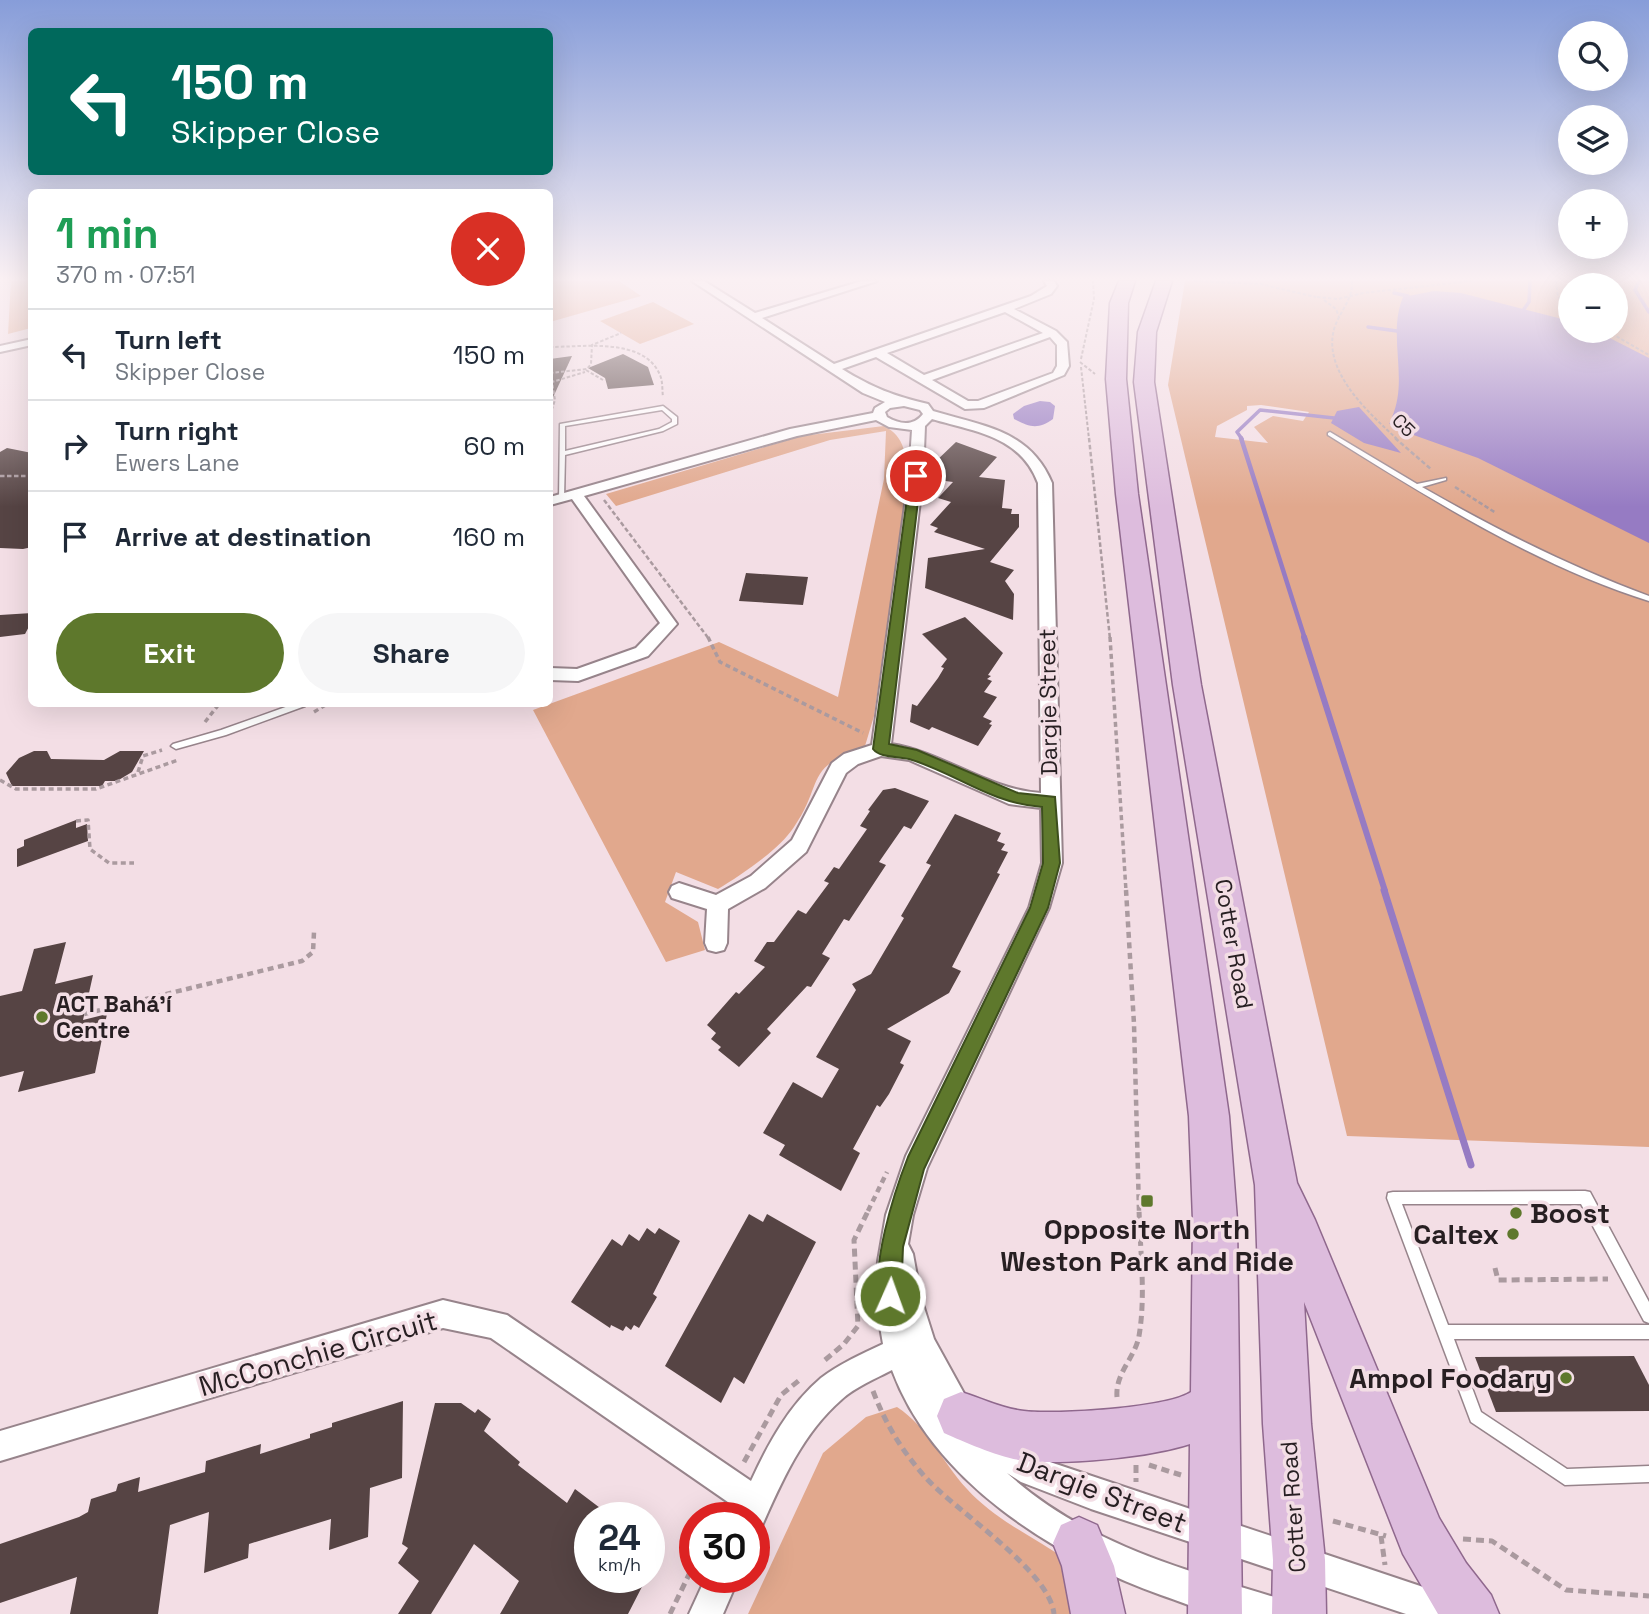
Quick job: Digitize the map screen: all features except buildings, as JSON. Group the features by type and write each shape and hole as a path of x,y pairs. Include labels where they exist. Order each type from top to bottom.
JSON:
{"main road":[{"name":"Cotter Road","path":"1117,356 1116,379 1127,494 1209,1116 1215,1220 1216,1605"},
{"name":"Cotter Road","path":"1145,356 1143,382 1186,685 1209,799 1276,1185 1287,1424 1299,1560 1299,1614"},
{"path":"1276,1185 1300,1235 1421,1536 1447,1582 1472,1614"},
{"path":"961,1416 1023,1436 1072,1436 1170,1426 1196,1418 1217,1403"},
{"path":"1076,1608 1088,1566 1079,1543"}],"street":[{"path":"815,356 867,390 897,402 918,404 924,421 916,453 916,476 882,741"},
{"path":"833,368 868,356"},
{"path":"883,356 957,402 980,405 1058,375 1063,366 1063,356"},
{"path":"922,380 987,356"},
{"path":"867,390 885,418 916,453"},
{"path":"553,674 578,675 642,652 668,624 562,498 795,432 885,418 897,402"},
{"name":"Dargie Street","path":"885,418 951,421 1008,440 1029,453 1042,468 1045,483 1052,863 1039,908 915,1165 906,1189 892,1247 889,1279 891,1313 909,1347 961,1416 995,1450 1031,1471 1217,1535 1299,1560"},
{"path":"882,741 1016,799 1050,801"},
{"path":"679,892 718,904 758,882 783,862 807,833 839,768 882,741"},
{"path":"716,943 718,904"},
{"name":"McConchie Circuit","path":"0,1446 443,1314 498,1325 742,1502"},
{"name":"Dargie Street","path":"909,1347 929,1415 952,1445 1027,1509 1079,1543 1216,1605 1274,1614"},
{"name":"McConchie Circuit","path":"757,1502 798,1425 815,1405 833,1388 909,1347"},
{"path":"1299,1560 1454,1614"},
{"path":"706,1614 716,1593"}],"lane":[{"path":"562,454 651,433 675,423 675,418 668,409 657,408 562,425 562,454 562,498"},
{"path":"1330,434 1537,553 1601,582 1649,598"},
{"path":"1418,486 1444,479"},
{"path":"176,746 223,733 294,707"},
{"path":"1649,1316 1585,1197 1393,1198 1476,1417 1565,1477 1649,1474"},
{"path":"1444,1332 1649,1332"}],"path":[{"path":"553,382 586,370 591,364 591,356"},
{"path":"643,356 655,366 663,391 657,408"},
{"path":"1081,356 1114,676 1134,1024 1141,1311 1139,1338 1132,1357 1122,1368"},
{"name":"C5","path":"1337,356 1343,377 1398,441 1444,479 1503,517"},
{"path":"553,373 586,370 603,380"},
{"path":"0,476 28,476"},
{"path":"596,489 714,645 720,662 882,741"},
{"path":"0,780 16,789 96,789 138,772 170,763"},
{"path":"76,821 88,821 90,849 108,863 134,863"},
{"path":"84,1014 302,961 313,952 314,932"},
{"path":"844,1344 858,1326 854,1240 890,1165"},
{"path":"1495,1268 1498,1280 1622,1279 1633,1297 1639,1297"},
{"path":"876,1396 888,1429 927,1479 1076,1608"},
{"path":"1492,1541 1566,1590 1649,1596"},
{"path":"670,1614 680,1593"},
{"path":"1054,1614 1076,1608"}],"shaded area":[{"path":"1173,356 1649,356 1649,1147 1347,1136 1168,385","holes":["1261,405 1309,412 1303,421 1273,416 1254,427 1268,443 1215,437 1217,426 1247,410 1247,406"]},
{"path":"1398,356 1649,358 1649,543 1478,458 1394,428 1389,423 1394,421 1392,417 1397,402"},
{"path":"1040,401 1050,402 1055,406 1053,419 1043,425 1034,426 1014,419 1013,414 1024,406"},
{"path":"1359,407 1401,453 1364,443 1331,423 1337,411"},
{"path":"884,426 897,436 905,455 908,479 874,716 865,746 845,754 823,770 794,827 769,853 718,889 676,872 665,902 698,922 705,950 666,962 533,710 553,707 553,703 719,642 838,697 884,479 886,431 830,440 616,506 606,494 802,436"},
{"path":"897,1407 918,1425 978,1500 1002,1519 1068,1561 1075,1614 748,1614 758,1593 770,1593 770,1567 823,1453 866,1417"}],"waterway":[{"path":"1242,439 1237,432 1260,410 1334,418"},
{"path":"1241,438 1305,639"},
{"path":"1304,637 1385,891"},
{"path":"1384,890 1471,1165"}],"place":[{"name":"ACT Bahá’í Centre","path":"42,1017"},
{"name":"Opposite North Weston Park and Ride","path":"1147,1201"},
{"name":"Boost","path":"1516,1213"},
{"name":"Caltex","path":"1513,1234"},
{"name":"Ampol Foodary","path":"1566,1378"}],"route":[{"path":"890,1296 892,1247 906,1189 915,1165 1039,908 1052,863 1050,801 1016,799 912,754 881,749 916,476"}]}
